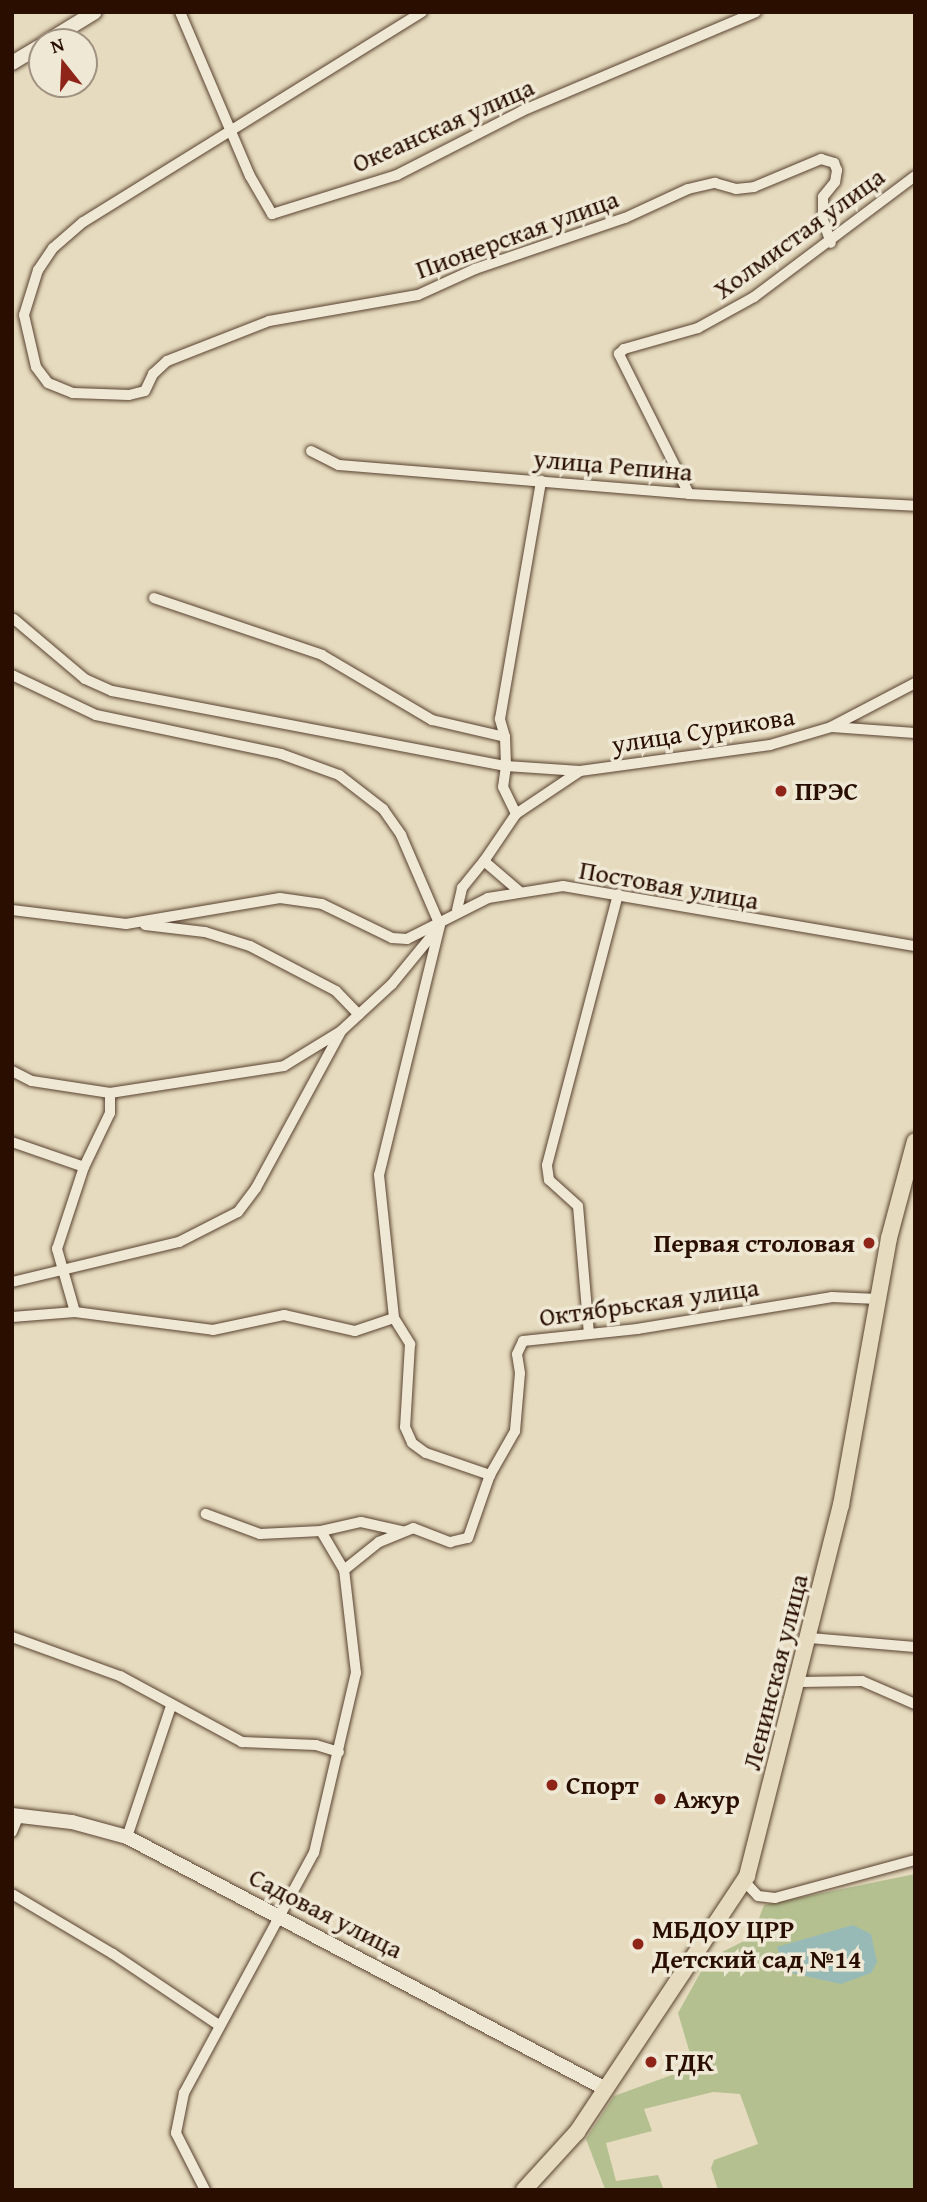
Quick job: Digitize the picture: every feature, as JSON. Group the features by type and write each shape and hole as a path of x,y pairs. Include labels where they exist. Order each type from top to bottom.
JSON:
{"main road":[{"name":"Ленинская улица","path":"524,2190 575,2134 745,1882 800,1682 841,1505 878,1299 915,1141"}],"street":[{"path":"69,28 95,12"},
{"name":"Океанская улица","path":"180,12 230,132 268,213 278,214 397,175 522,111 756,12"},
{"path":"230,132 422,12"},
{"path":"12,63 28,53"},
{"name":"Пионерская улица","path":"230,132 83,222 52,248 38,270 24,315 36,367 48,383 73,393 129,395 145,390 153,373 167,361 269,321 418,295 475,268 625,218 688,189 715,183 736,189 754,187 821,159 834,163 837,170 835,182 823,197 823,220 831,243"},
{"name":"Холмистая улица","path":"689,494 619,354 632,346 698,328 754,297 831,243 915,176"},
{"name":"улица Репина","path":"311,452 340,465 689,494 915,506"},
{"path":"516,814 503,787 506,766 505,737 500,719 541,481"},
{"path":"154,598 322,655 432,720 505,737"},
{"path":"14,619 85,679 112,691 506,766 580,771"},
{"path":"12,675 96,715 281,754 339,775 383,809 401,835 440,925 379,1175 394,1318 410,1344 406,1436 426,1453 490,1475"},
{"name":"улица Сурикова","path":"580,771 770,745 831,727 915,683"},
{"name":"улица Сурикова","path":"831,727 915,733"},
{"path":"457,911 462,888 516,814 580,771"},
{"path":"484,861 519,891"},
{"name":"Постовая улица","path":"12,910 126,924 280,898 322,904 392,938 407,939 440,925 457,911 519,891 563,887 618,894 758,923 915,946"},
{"path":"589,1334 578,1206 550,1180 547,1165 618,894"},
{"name":"Постовая улица","path":"142,922 205,932 250,946 335,991 359,1015"},
{"path":"12,1071 32,1081 110,1093 284,1066 341,1031 359,1015 392,984 440,925"},
{"path":"12,1282 60,1268 166,1245 217,1226 237,1212 256,1188 341,1031"},
{"path":"75,1312 60,1268 57,1249 85,1167 110,1113 110,1093"},
{"path":"12,1142 85,1167"},
{"name":"Октябрьская улица","path":"403,1531 413,1528 450,1542 468,1538 490,1475 515,1431 519,1345 523,1341 589,1334 832,1297 878,1299"},
{"path":"12,1317 75,1312 212,1330 284,1315 355,1331 394,1318"},
{"path":"206,1514 260,1534 321,1531 361,1522 403,1531"},
{"path":"205,2190 176,2133 184,2093 217,2024 283,1917 314,1853 356,1673 344,1570 321,1531"},
{"path":"344,1570 379,1542 403,1531"},
{"path":"12,1637 120,1676 171,1706 242,1742 316,1745 339,1752"},
{"path":"810,1638 915,1647"},
{"path":"800,1682 862,1681 915,1704"},
{"path":"127,1837 171,1706"},
{"path":"12,1832 15,1815"},
{"name":"Садовая улица","path":"15,1815 72,1822 127,1837 606,2089"},
{"path":"745,1882 758,1896 775,1898 915,1860"},
{"path":"12,1894 113,1954 217,2024"}],"green space":[{"path":"915,1874 915,2190 718,2190 711,2168 714,2160 758,2144 740,2094 713,2092 644,2109 652,2131 606,2143 616,2181 658,2175 664,2190 605,2189 586,2139 614,2096 694,2067 678,2013 708,1959 752,1937 764,1905"}],"water":[{"path":"853,1925 871,1934 877,1962 871,1973 841,1984 787,1972 777,1947"}],"place":[{"name":"ПРЭС","path":"781,791"},
{"name":"Первая столовая","path":"869,1243"},
{"name":"Спорт","path":"552,1785"},
{"name":"Ажур","path":"660,1799"},
{"name":"МБДОУ ЦРР Детский сад №14","path":"638,1944"},
{"name":"ГДК","path":"651,2062"}]}
